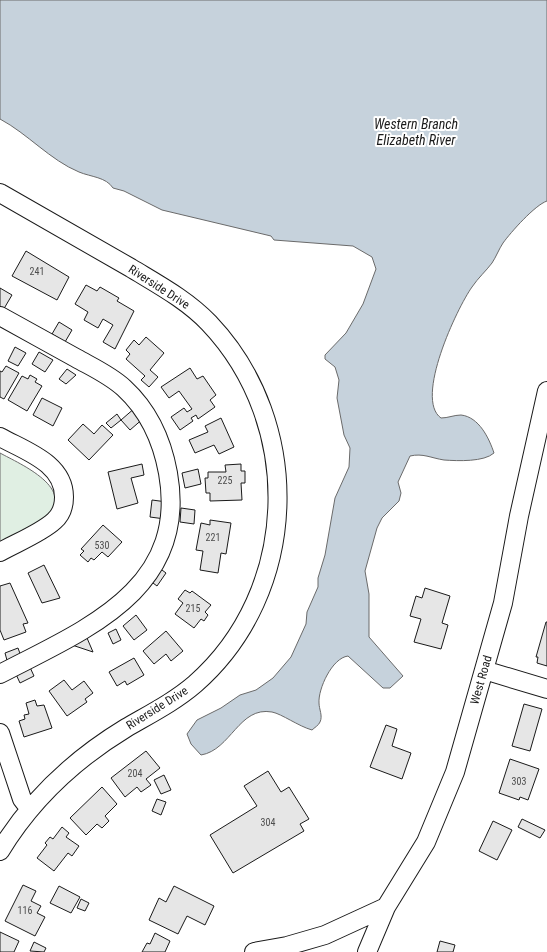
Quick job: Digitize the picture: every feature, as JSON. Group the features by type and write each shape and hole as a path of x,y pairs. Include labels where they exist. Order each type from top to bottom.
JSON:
{"street":[{"name":"Riverside Drive","path":"0,193 182,299 209,323 245,370 258,398 271,438 277,466 279,490 279,514 271,561 248,620 233,644 194,685 170,702 124,729 54,782 29,808 0,851"},
{"path":"0,316 109,376 138,402 160,441 170,484 171,508 168,530 161,552 155,565 137,590 102,619 0,674"},
{"name":"West Road","path":"367,952 386,907 426,842 455,772 503,604 519,516 547,391"},
{"path":"0,437 53,468 60,477 64,491 64,504 61,514 54,522 0,552"},
{"path":"484,670 547,689"},
{"path":"0,733 22,799 29,808"},
{"path":"254,952 287,946 325,935 386,907"}],"green space":[{"path":"0,453 43,479 51,488 55,498 54,508 45,519 0,542"}],"water":[{"name":"Western Branch Elizabeth River","path":"0,0 547,0 547,201 530,213 512,232 503,243 492,263 465,298 448,333 435,374 432,392 434,408 441,418 461,415 473,420 486,435 494,453 484,458 463,461 444,460 423,455 410,456 398,482 401,493 399,501 382,518 377,528 365,571 369,594 369,637 403,676 390,688 383,688 348,656 342,658 327,675 319,697 321,720 312,730 276,713 261,712 251,715 220,745 201,755 191,744 187,734 197,720 221,708 240,695 256,690 273,678 291,657 306,624 307,612 318,587 318,578 325,555 335,498 349,467 350,448 344,435 337,398 339,380 335,367 325,359 325,355 346,333 363,304 376,269 372,257 353,246 274,240 271,236 162,210 124,191 113,188 102,179 79,172 58,161 0,119"}],"building":[{"path":"26,251 69,277 57,300 12,276"},
{"path":"86,285 97,291 100,287 119,298 117,301 134,311 115,349 103,342 113,325 103,319 98,328 84,320 88,312 75,304"},
{"path":"0,288 12,295 2,312 0,310"},
{"path":"59,322 72,330 65,342 52,334"},
{"path":"146,337 164,353 150,370 158,377 149,387 141,380 145,376 126,359 130,354 126,350 134,340 139,345"},
{"path":"15,347 26,353 18,366 8,361"},
{"path":"39,352 53,360 45,372 32,364"},
{"path":"6,366 19,373 4,399 0,397 0,371 2,372"},
{"path":"190,368 197,379 203,376 216,395 210,400 215,407 198,419 196,415 191,418 193,421 180,430 171,417 184,408 187,412 192,409 179,391 169,398 161,387"},
{"path":"67,369 76,375 66,384 59,379"},
{"path":"30,375 37,379 35,382 42,386 27,411 8,400 22,376 28,379"},
{"path":"42,398 62,408 53,426 33,415"},
{"path":"136,407 145,417 130,430 121,420"},
{"path":"117,414 121,420 111,428 106,423"},
{"path":"221,418 234,447 219,454 214,445 195,453 189,440 208,432 205,426"},
{"path":"83,424 94,434 102,425 113,435 89,460 68,440"},
{"path":"142,464 144,475 131,478 138,503 117,509 108,472"},
{"path":"241,464 241,471 245,471 245,483 241,483 242,500 210,501 210,493 206,493 205,478 208,478 208,472 226,472 225,465"},
{"path":"198,469 201,484 185,488 182,473"},
{"path":"152,500 167,502 165,519 150,517"},
{"path":"181,508 195,510 194,524 180,522"},
{"path":"210,520 231,523 226,554 221,553 218,573 200,570 203,551 196,550 201,523 210,525"},
{"path":"103,525 122,542 108,557 102,552 94,560 91,558 88,562 80,555 84,551 81,549"},
{"path":"44,565 60,598 42,603 28,573"},
{"path":"158,567 166,573 157,586 149,580"},
{"path":"10,583 28,623 23,624 26,632 4,640 0,630 0,586"},
{"path":"425,588 450,596 442,623 448,625 441,649 414,642 421,619 410,616 416,596 422,598"},
{"path":"185,590 190,593 192,591 211,605 205,612 208,615 204,621 201,619 194,628 175,614 183,603 178,599"},
{"path":"136,615 147,630 134,640 123,626"},
{"path":"546,622 547,666 537,663 538,657 536,657"},
{"path":"116,629 121,640 113,644 108,633"},
{"path":"166,631 183,651 171,661 166,654 154,664 143,651"},
{"path":"87,638 93,652 72,645"},
{"path":"18,648 22,659 8,664 5,653"},
{"path":"134,658 144,675 127,685 125,681 117,686 109,672"},
{"path":"28,663 34,676 20,683 14,670"},
{"path":"64,680 72,690 84,681 93,693 85,699 87,702 67,716 49,691"},
{"path":"35,700 37,706 44,705 52,728 24,737 19,721 25,719 24,715 29,714 26,703"},
{"path":"524,704 542,709 530,751 512,746"},
{"path":"386,725 397,729 392,746 411,753 402,779 370,767"},
{"path":"146,751 160,768 146,779 151,785 141,792 137,787 125,797 111,778"},
{"path":"510,759 539,769 528,800 520,797 519,800 499,793"},
{"path":"268,771 281,792 289,787 309,819 300,824 304,831 233,873 210,835 257,806 244,786"},
{"path":"164,775 171,790 161,794 154,780"},
{"path":"102,787 117,804 105,816 109,821 102,828 97,824 86,835 70,818"},
{"path":"157,799 166,802 161,815 152,811"},
{"path":"522,819 545,830 540,838 518,827"},
{"path":"493,821 512,830 497,860 479,851"},
{"path":"62,827 69,833 66,837 79,846 72,856 68,853 54,871 37,858 47,845 45,843 50,837 53,839"},
{"path":"23,885 36,891 31,901 41,906 37,913 45,917 35,936 5,921"},
{"path":"59,886 80,897 71,913 50,903"},
{"path":"174,886 214,906 205,925 187,916 178,934 149,920 159,898 166,902"},
{"path":"81,899 89,903 85,911 77,908"},
{"path":"0,932 19,941 14,952 0,952"},
{"path":"155,933 170,941 165,952 142,952 147,943 150,944"},
{"path":"440,941 455,945 453,952 437,952"},
{"path":"34,942 46,948 44,952 30,951"}]}
